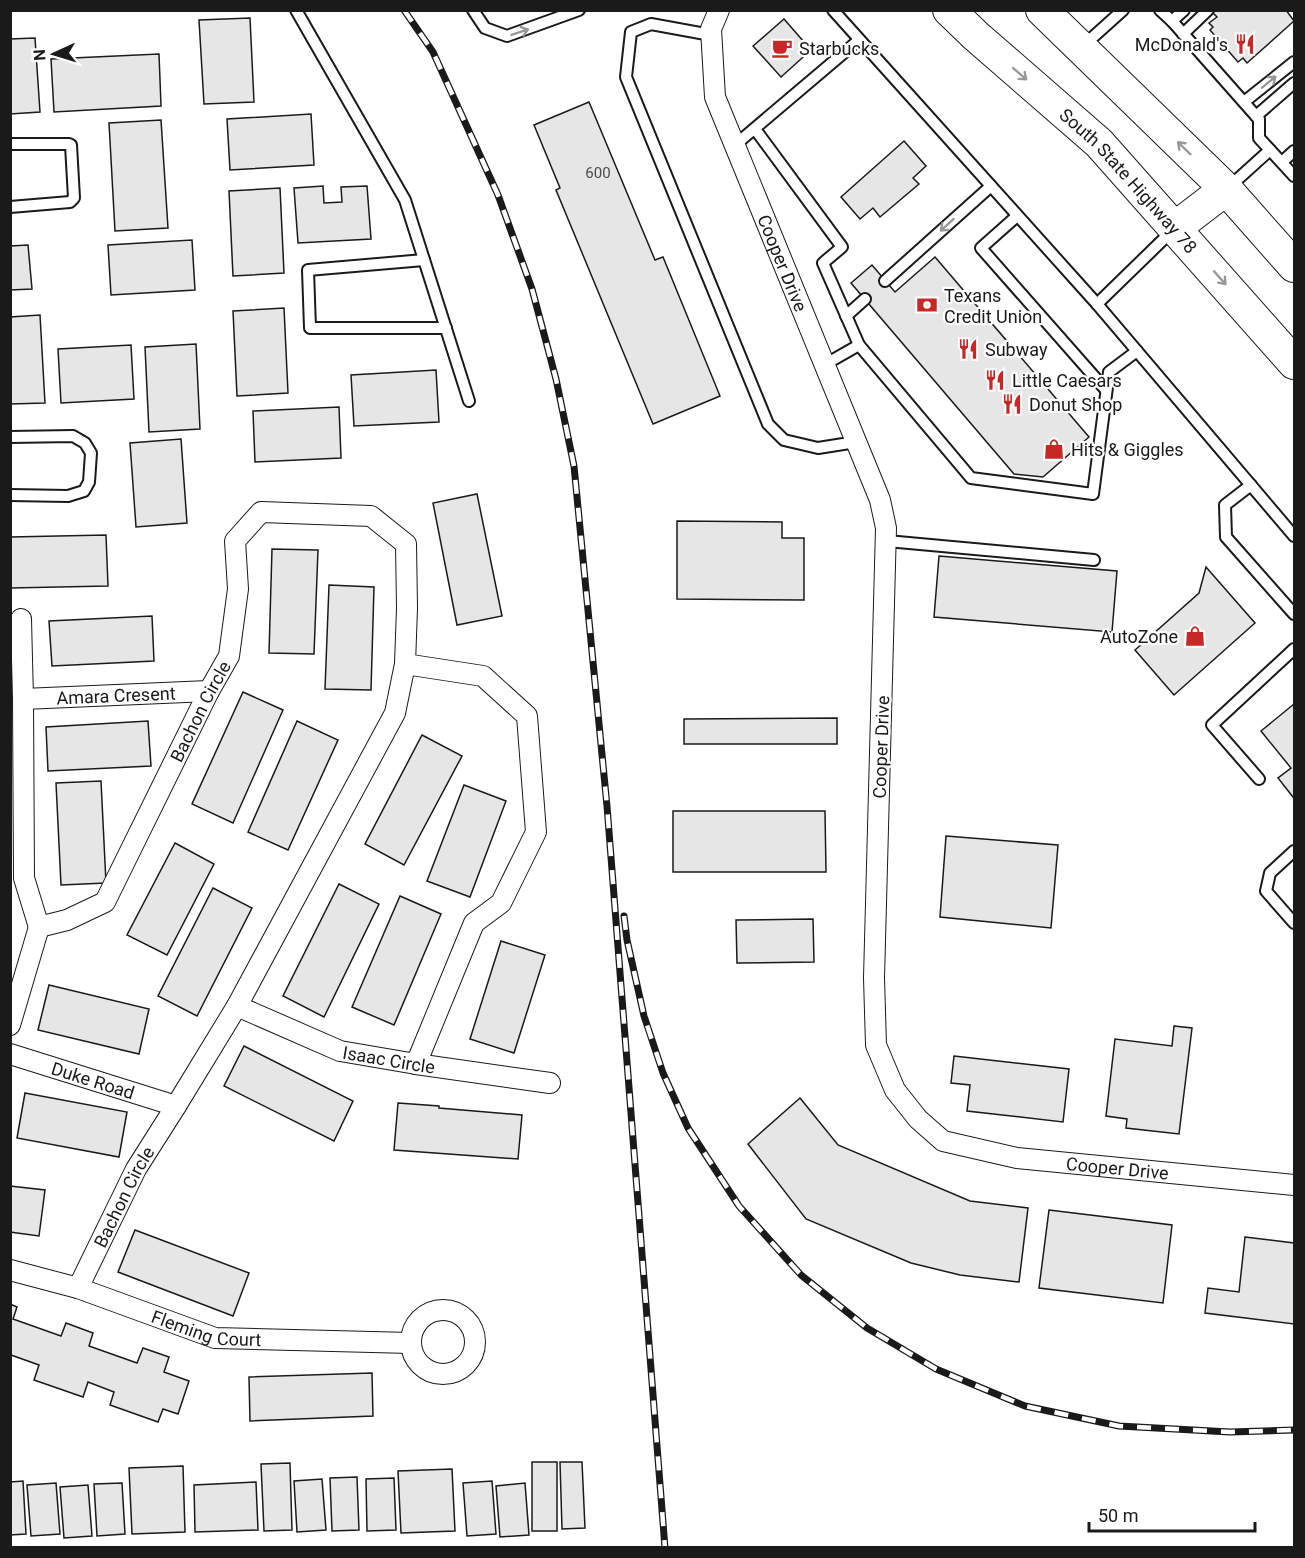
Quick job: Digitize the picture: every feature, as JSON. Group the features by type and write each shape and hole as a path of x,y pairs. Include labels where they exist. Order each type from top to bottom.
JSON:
{"main road":[{"name":"South State Highway 78","path":"949,10 1099,143 1294,363"},
{"path":"1042,10 1227,189 1294,266"},
{"path":"1175,228 1227,189"}],"street":[{"name":"Cooper Drive","path":"719,10 711,29 715,97 880,500 886,528 874,978 876,1045 896,1090 918,1119 943,1141 1017,1158 1294,1185"},
{"name":"Bachon Circle","path":"39,927 67,920 105,902 229,656 238,589 235,541 261,512 371,516 406,544 405,664 395,713 237,1006 136,1169 78,1288"},
{"path":"10,1025 39,927 24,878 21,619"},
{"path":"405,664 483,676 527,716 536,832 501,903 474,923 416,1064"},
{"name":"Amara Cresent","path":"23,699 209,692"},
{"name":"Isaac Circle","path":"237,1006 340,1051 550,1083"},
{"name":"Duke Road","path":"10,1054 176,1106"},
{"name":"Fleming Court","path":"10,1270 78,1288 215,1338 411,1343"}],"lane":[{"path":"296,10 405,200 469,401"},
{"path":"473,10 485,28 507,36 579,10"},
{"path":"832,10 1097,304 1294,536"},
{"path":"1081,48 1123,10"},
{"path":"1160,10 1256,116 1259,138 1294,176"},
{"path":"1172,21 1184,10"},
{"path":"1183,34 1208,10"},
{"path":"711,35 651,24 631,32 626,77 768,424 784,440 818,448 856,442"},
{"path":"735,145 859,40"},
{"path":"1244,102 1294,62"},
{"path":"1256,116 1294,83"},
{"path":"755,129 842,247 822,263 859,345 971,478 1094,494 1108,372 1137,351"},
{"path":"10,144 71,145 74,198 70,202 10,207"},
{"path":"1227,189 1270,150"},
{"path":"1282,162 1294,151"},
{"path":"885,281 991,186"},
{"path":"1017,216 981,248 1106,390"},
{"path":"1097,304 1175,228"},
{"path":"424,260 308,270 310,328 446,328"},
{"path":"846,316 865,299"},
{"path":"824,365 859,345"},
{"path":"10,437 73,436 85,442 91,453 89,482 84,491 68,496 10,495"},
{"path":"1251,485 1225,505 1226,537 1294,614"},
{"path":"887,541 1094,560"},
{"path":"1258,780 1212,724 1294,649"},
{"path":"1294,851 1270,873 1266,891 1294,923"}],"building":[{"name":"McDonald's","path":"1214,10 1286,10 1294,21 1247,63 1243,58 1238,62 1210,30 1213,27 1209,23 1217,17 1212,12"},
{"path":"250,18 254,102 204,104 199,20"},
{"name":"Starbucks","path":"784,19 811,50 781,77 753,46"},
{"path":"35,38 40,112 10,114 10,39"},
{"path":"159,54 161,106 54,112 51,59"},
{"path":"589,102 655,260 663,257 720,396 653,424 556,190 560,188 534,125"},
{"path":"311,114 314,165 230,170 227,119"},
{"path":"161,120 168,228 115,231 109,123"},
{"path":"904,141 926,166 913,178 919,184 880,217 873,208 860,219 841,197"},
{"path":"323,186 324,203 342,202 341,187 367,186 371,239 298,243 294,188"},
{"path":"280,188 284,273 233,276 229,191"},
{"path":"192,240 195,290 111,295 108,245"},
{"path":"28,245 32,289 10,290 10,246"},
{"path":"935,257 1089,437 1043,477 1014,474 851,283 872,265 895,292"},
{"path":"284,308 288,393 237,396 233,311"},
{"path":"40,315 45,403 10,404 10,317"},
{"path":"196,344 200,429 149,432 145,347"},
{"path":"131,345 134,399 61,403 58,349"},
{"path":"436,370 439,422 354,426 351,375"},
{"path":"339,407 341,458 255,462 253,411"},
{"path":"181,439 187,523 136,527 130,443"},
{"path":"477,494 502,616 457,625 433,503"},
{"path":"677,521 782,522 782,538 804,538 804,600 677,599"},
{"path":"106,535 108,586 10,588 10,537"},
{"path":"272,549 318,550 314,654 269,653"},
{"path":"939,556 1117,571 1112,632 934,617"},
{"name":"AutoZone","path":"1206,567 1255,623 1174,695 1135,650 1199,593"},
{"path":"329,585 374,587 371,690 325,689"},
{"path":"152,616 154,661 52,666 49,621"},
{"path":"243,692 283,710 233,823 192,804"},
{"path":"1294,704 1293,797 1278,778 1291,768 1261,731"},
{"path":"837,718 837,744 684,744 684,719"},
{"path":"148,721 151,766 48,771 46,727"},
{"path":"297,721 338,740 288,850 248,832"},
{"path":"422,735 462,756 404,865 365,844"},
{"path":"101,781 106,883 61,885 56,783"},
{"path":"464,785 506,801 470,897 427,881"},
{"path":"673,811 825,811 826,872 673,872"},
{"path":"946,836 1058,845 1051,928 940,917"},
{"path":"175,843 214,864 167,955 127,935"},
{"path":"339,884 379,904 324,1017 283,996"},
{"path":"213,888 252,908 197,1016 158,996"},
{"path":"400,896 441,914 394,1025 352,1007"},
{"path":"813,919 814,962 737,963 736,920"},
{"path":"501,941 545,955 514,1053 470,1039"},
{"path":"49,985 149,1009 139,1054 38,1030"},
{"path":"1174,1026 1192,1028 1179,1134 1126,1128 1127,1119 1106,1116 1115,1039 1172,1046"},
{"path":"244,1046 353,1101 334,1141 224,1086"},
{"path":"954,1056 1069,1069 1063,1122 967,1111 970,1085 951,1083"},
{"path":"25,1093 127,1112 119,1157 17,1138"},
{"path":"800,1098 838,1145 970,1201 1028,1208 1019,1282 960,1275 911,1263 806,1219 748,1144"},
{"path":"398,1103 522,1115 518,1159 394,1150"},
{"path":"10,1186 45,1190 39,1236 10,1232"},
{"path":"1049,1210 1172,1225 1163,1303 1039,1288"},
{"path":"135,1230 249,1273 233,1316 118,1272"},
{"path":"1245,1237 1294,1243 1294,1324 1205,1313 1208,1288 1239,1292"},
{"path":"10,1304 17,1307 13,1319 61,1336 66,1323 93,1333 89,1346 137,1363 143,1348 169,1357 164,1372 189,1381 178,1414 163,1409 158,1422 110,1405 114,1392 88,1382 83,1397 34,1380 39,1365 11,1355 10,1357"},
{"path":"372,1373 373,1416 250,1421 249,1377"},
{"path":"532,1462 557,1462 557,1531 532,1531"},
{"path":"560,1462 582,1462 585,1528 562,1529"},
{"path":"290,1463 292,1530 264,1531 261,1464"},
{"path":"183,1466 185,1532 132,1534 129,1468"},
{"path":"452,1469 455,1531 401,1533 398,1471"},
{"path":"357,1477 359,1530 332,1531 330,1478"},
{"path":"394,1478 396,1530 367,1531 366,1479"},
{"path":"322,1479 326,1530 297,1532 294,1481"},
{"path":"23,1481 26,1534 10,1535 10,1482"},
{"path":"492,1481 496,1534 467,1536 463,1483"},
{"path":"256,1482 258,1530 195,1532 194,1485"},
{"path":"56,1483 60,1534 31,1536 27,1485"},
{"path":"122,1483 125,1534 97,1536 94,1484"},
{"path":"525,1483 529,1535 500,1537 496,1486"},
{"path":"88,1485 92,1536 64,1538 60,1487"}],"railway":[{"path":"404,10 433,52 498,195 532,289 556,379 574,466 607,806 665,1548"},
{"path":"624,916 644,1016 663,1073 688,1128 739,1206 801,1275 867,1328 936,1369 1025,1406 1119,1426 1230,1432 1294,1430"}],"place":[{"name":"McDonald's","path":"1245,44"},
{"name":"Starbucks","path":"782,48"},
{"name":"Texans Credit Union","path":"927,305"},
{"name":"Subway","path":"968,349"},
{"name":"Little Caesars","path":"995,380"},
{"name":"Donut Shop","path":"1012,404"},
{"name":"Hits & Giggles","path":"1054,449"},
{"name":"AutoZone","path":"1195,636"}]}
